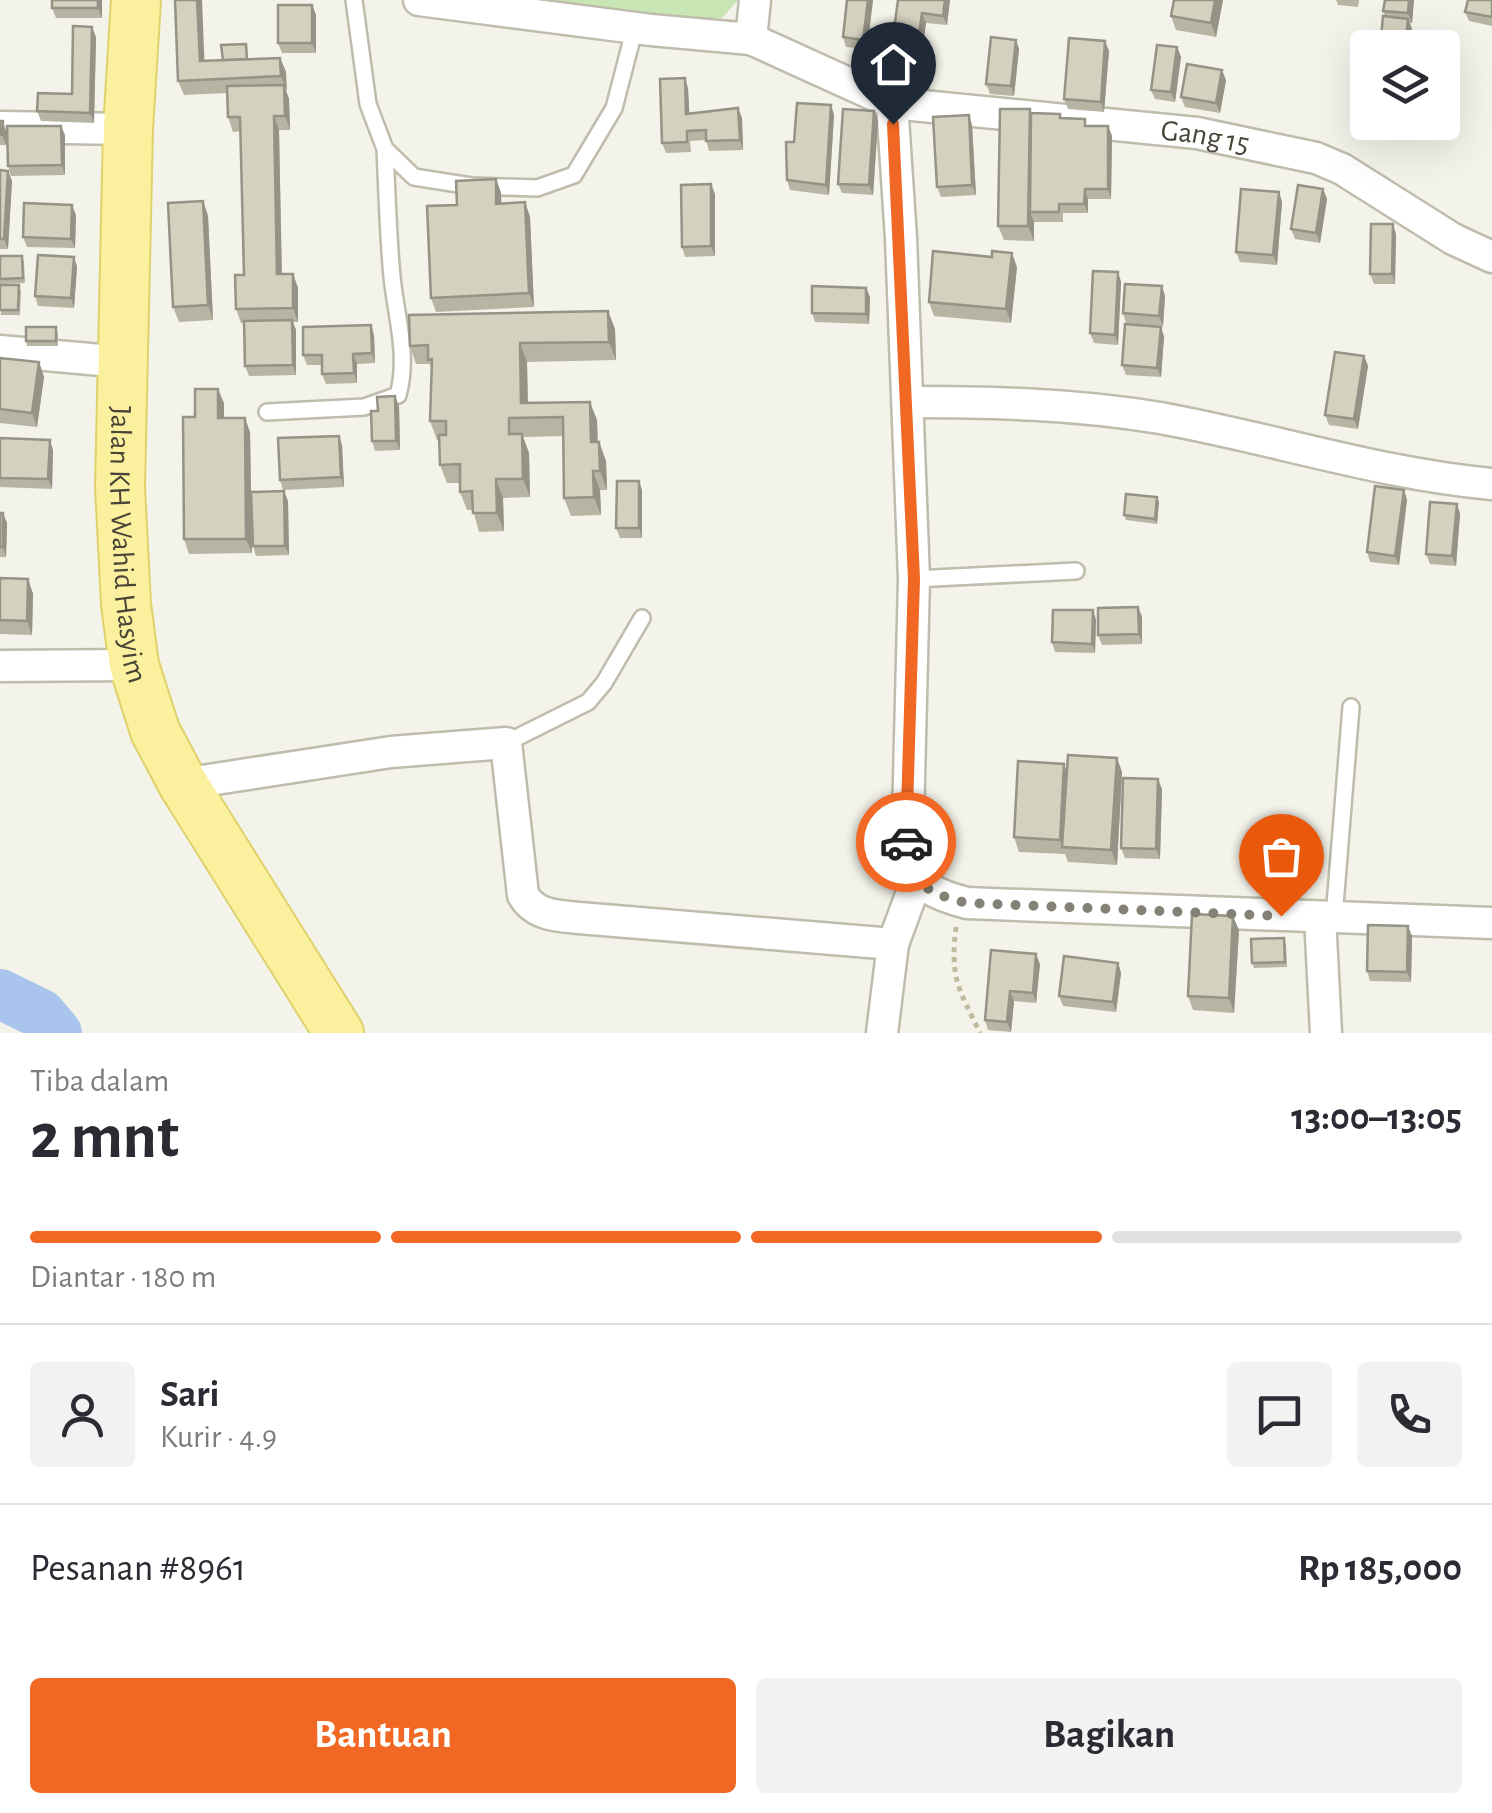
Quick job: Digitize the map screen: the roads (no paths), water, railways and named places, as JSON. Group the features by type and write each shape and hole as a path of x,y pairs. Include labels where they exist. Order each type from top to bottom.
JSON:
{"main road":[{"name":"Jalan KH Wahid Hasyim","path":"136,0 128,129 120,487 126,604 134,665 150,716 183,784 339,1033"}],"street":[{"name":"Gang 15","path":"419,0 751,38 892,102 1197,132 1316,158 1342,169 1453,239 1492,258"},
{"path":"751,38 756,0"},
{"path":"892,102 914,579 906,814 911,873 920,884 967,903 1492,923"},
{"path":"0,127 128,129"},
{"path":"0,351 123,362"},
{"path":"908,402 1013,402 1102,410 1162,419 1414,473 1492,484"},
{"path":"0,666 134,665"},
{"path":"183,784 390,752 506,743 522,896 534,909 579,918 893,944"},
{"path":"882,1033 893,944 910,896 920,884"},
{"path":"1326,1033 1327,918"}],"lane":[{"path":"266,412 364,407 398,395 402,380 384,150 368,104 354,0"},
{"path":"384,150 414,177 471,186 537,188 574,175 614,108 635,27"},
{"path":"914,579 1076,571"},
{"path":"506,743 588,702 604,683 642,618"},
{"path":"1327,918 1351,706"}],"waterway":[{"path":"0,994 41,1014 57,1033"}]}
